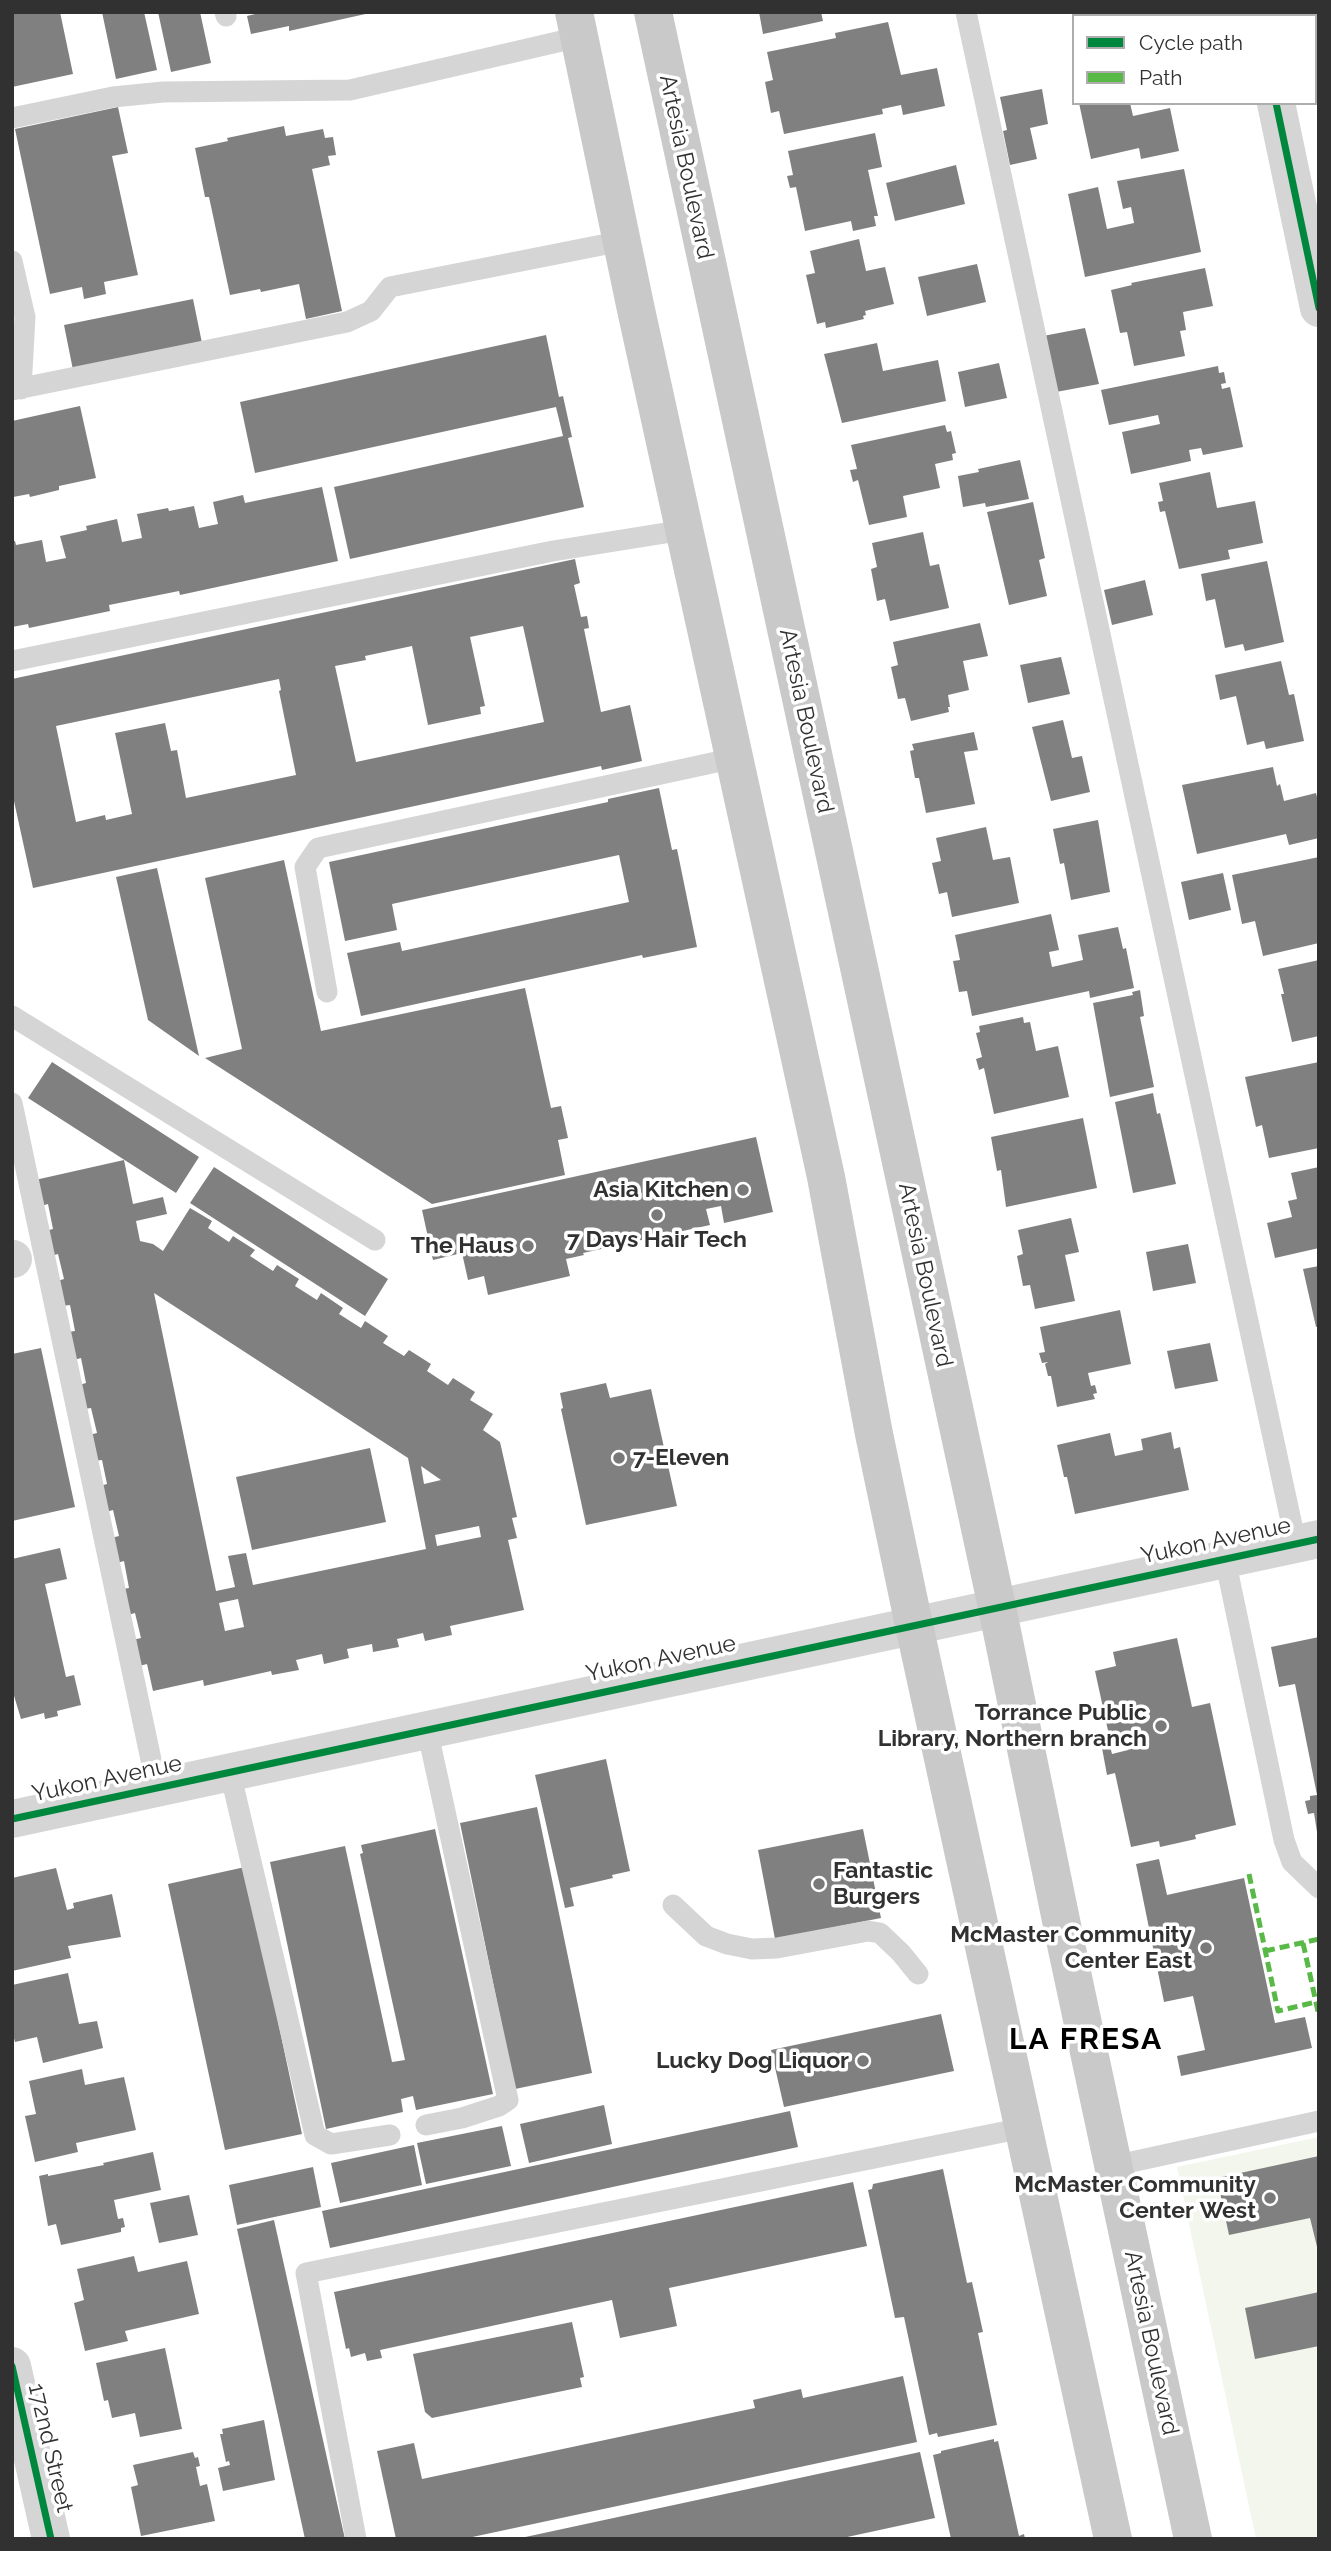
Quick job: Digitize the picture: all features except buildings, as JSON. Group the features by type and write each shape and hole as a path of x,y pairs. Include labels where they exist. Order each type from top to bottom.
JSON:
{"main road":[{"name":"Artesia Boulevard","path":"653,12 997,1607 1193,2539"},
{"path":"576,25 826,1177 874,1434 914,1625 1113,2539"}],"street":[{"path":"1276,105 1319,308"},
{"name":"Yukon Avenue","path":"12,1819 1308,1542"},
{"name":"172nd Street","path":"12,2366 51,2539"}],"lane":[{"path":"966,12 1308,1542"},
{"path":"12,118 113,97 163,92 350,90 576,25"},
{"path":"12,261 25,317 17,389 347,322 371,310 390,287 622,241"},
{"path":"12,661 553,551 684,530"},
{"path":"327,992 305,867 318,848 735,758"},
{"path":"12,1016 375,1240"},
{"path":"12,1103 157,1788"},
{"path":"1225,1559 1284,1840 1292,1862 1319,1888"},
{"path":"426,2125 462,2118 499,2106 508,2100 427,1729"},
{"path":"230,1772 315,2135 331,2144 390,2135"},
{"path":"673,1905 706,1936 726,1944 752,1949 777,1948 868,1931 880,1933 918,1974"},
{"path":"1113,2166 1319,2121"},
{"path":"356,2539 306,2273 1023,2128"}],"shaded area":[{"path":"1319,2137 1319,2539 1256,2539 1177,2167"}],"marked path":[{"path":"1249,1874 1278,2011 1316,2002"},
{"path":"1265,1951 1319,1939"},
{"path":"1303,1943 1319,2016"}],"cycle path":[{"path":"1276,105 1319,308"},
{"path":"12,1819 1319,1539"},
{"path":"12,2366 51,2539"}],"place":[{"name":"Asia Kitchen","path":"743,1190"},
{"name":"7 Days Hair Tech","path":"657,1215"},
{"name":"The Haus","path":"528,1246"},
{"name":"7-Eleven","path":"619,1458"},
{"name":"Torrance Public Library, Northern branch","path":"1161,1726"},
{"name":"Fantastic Burgers","path":"819,1884"},
{"name":"McMaster Community Center East","path":"1206,1948"},
{"name":"Lucky Dog Liquor","path":"863,2061"},
{"name":"McMaster Community Center West","path":"1270,2198"}],"district":[{"name":"LA FRESA","path":"1086,2040"}]}
